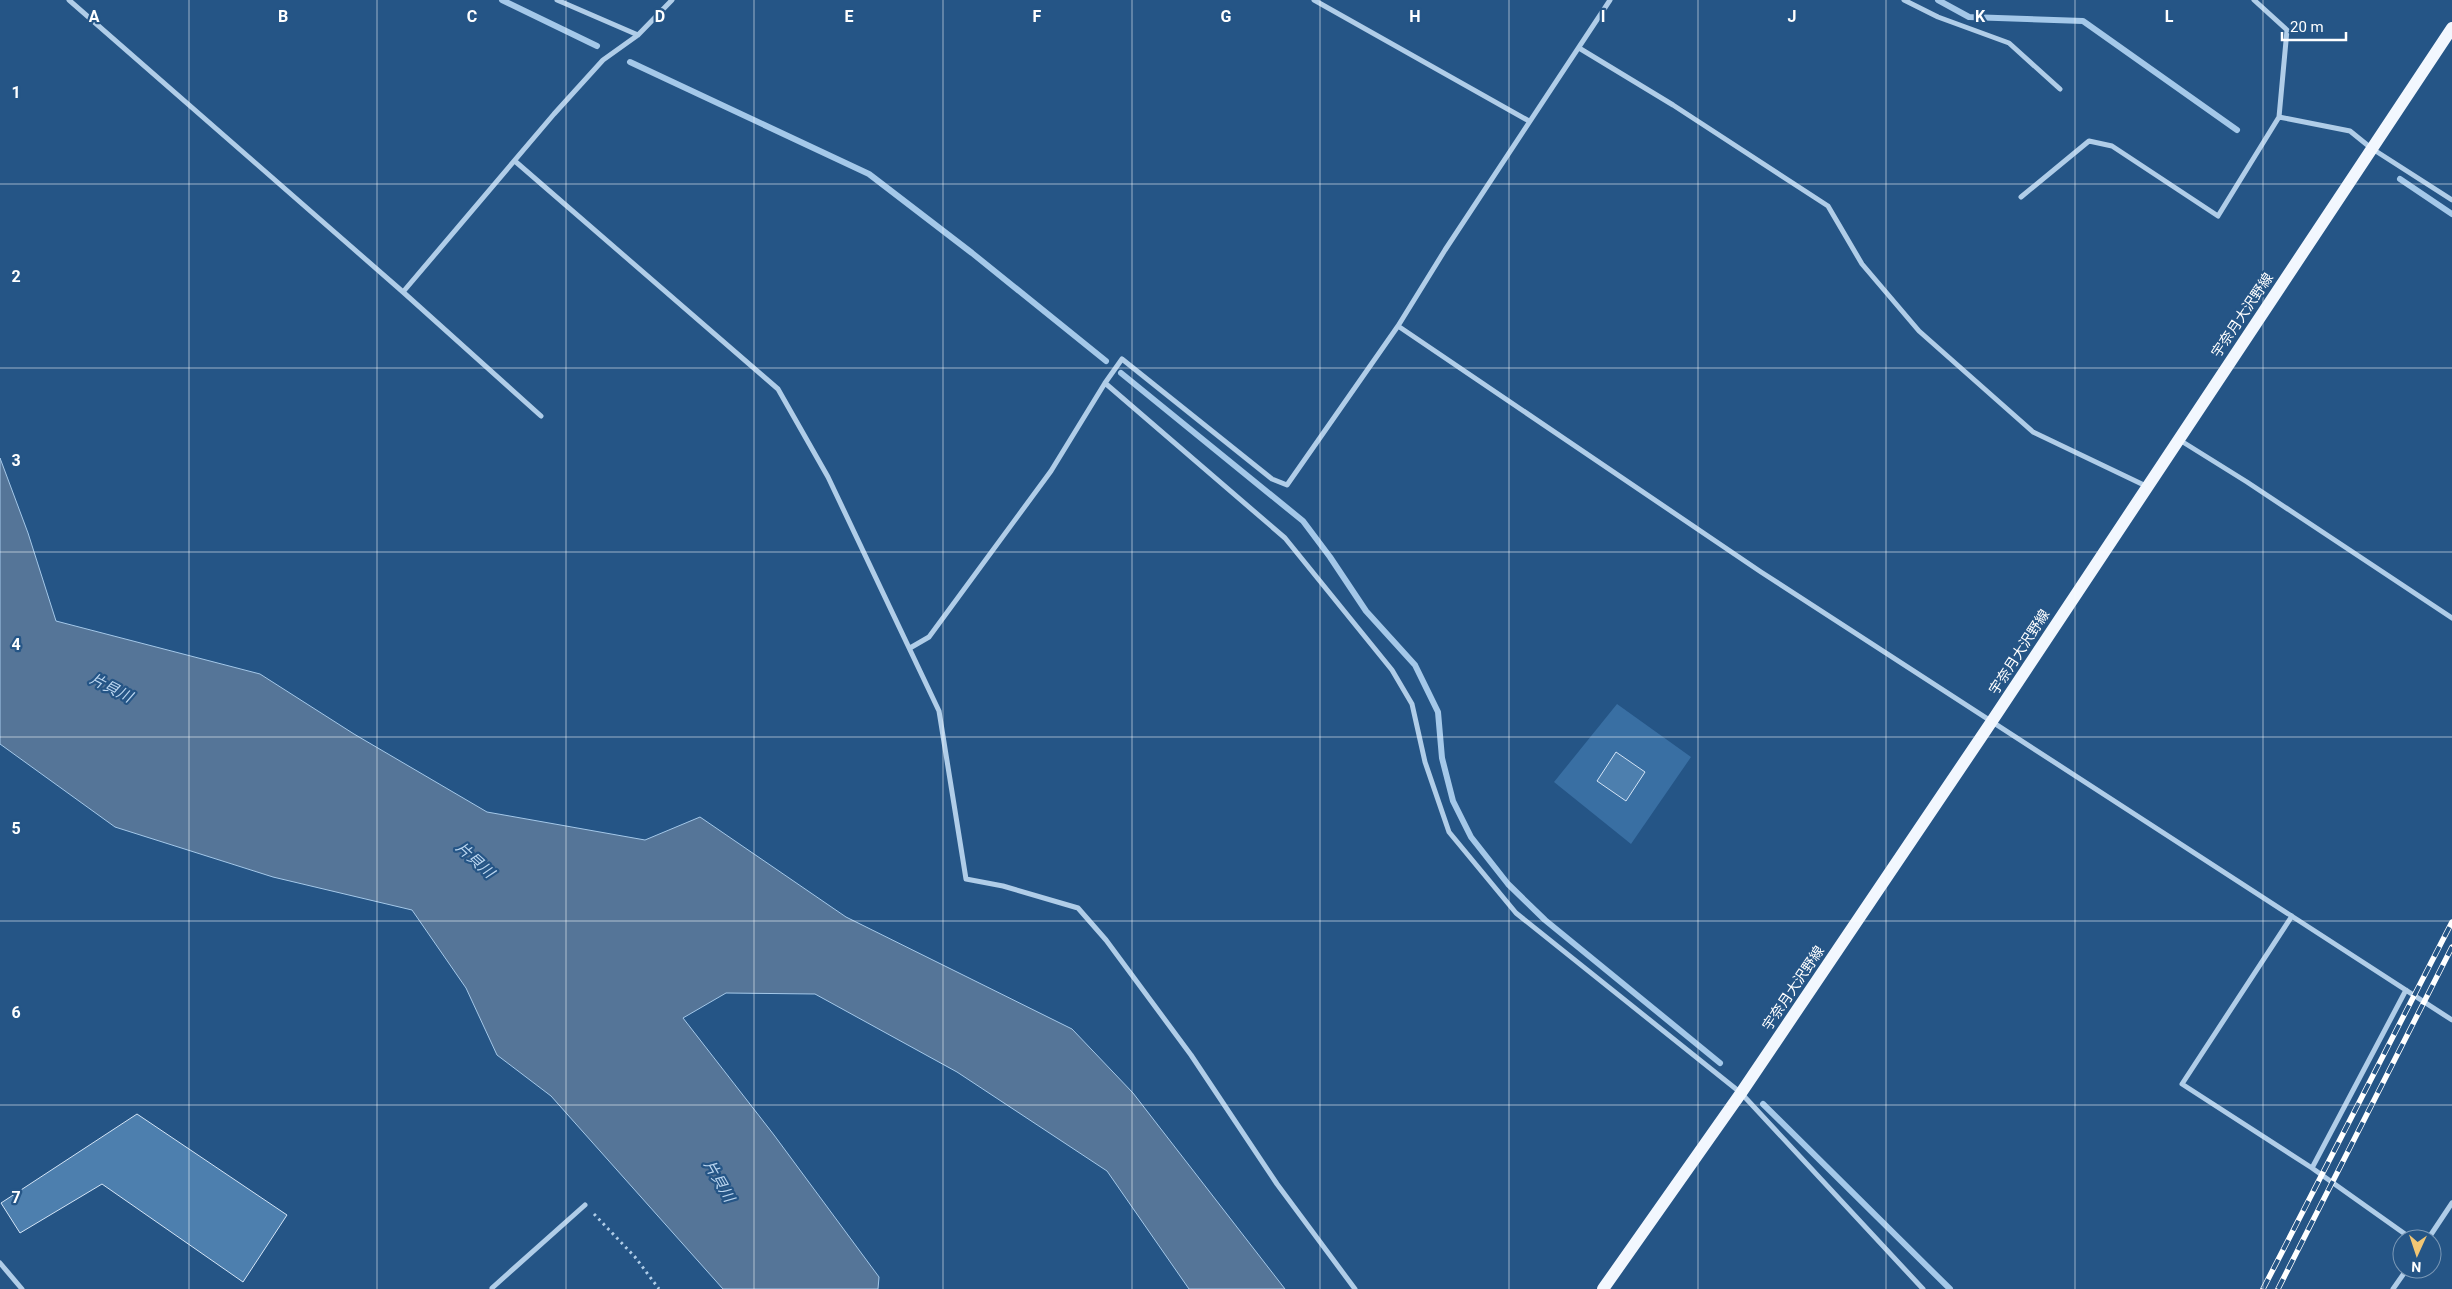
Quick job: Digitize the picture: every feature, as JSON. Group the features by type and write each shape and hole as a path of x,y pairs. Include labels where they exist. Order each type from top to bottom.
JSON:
{"main road":[{"name":"宇奈月大沢野線","path":"1604,1289 1741,1093 1992,720 2452,28"}],"street":[{"path":"69,0 402,292 540,416"},
{"path":"558,0 638,35"},
{"path":"402,292 516,162 554,114 603,60 638,35 672,0"},
{"path":"1314,0 1529,122"},
{"path":"1326,7 1330,0"},
{"path":"910,648 929,637 1050,471 1122,359 1272,479 1287,485 1398,326 1610,0"},
{"path":"1904,0 1938,17 2009,43 2060,89"},
{"path":"2021,197 2089,141 2112,146 2218,216 2277,119 2288,30 2254,0"},
{"path":"1579,48 1673,105 1828,206 1862,264 1919,331 2033,432 2146,486"},
{"path":"2277,119 2350,131 2371,148 2452,200"},
{"path":"516,162 778,389 828,477 939,710 966,879 1003,886 1078,908 1106,940 1185,1048 1277,1184 1355,1289"},
{"path":"1398,326 1761,572 2452,1020"},
{"path":"1105,384 1285,538 1392,670 1412,704 1425,762 1449,832 1516,913 1741,1093 1923,1289"},
{"path":"2178,439 2247,482 2452,618"},
{"path":"2292,916 2182,1084 2312,1168 2398,1229"},
{"path":"2312,1168 2406,990"},
{"path":"2435,1229 2452,1203"},
{"path":"492,1289 585,1205"},
{"path":"0,1263 22,1289"}],"path":[{"path":"585,1205 635,1257 658,1289"}],"shaded area":[{"path":"1617,704 1691,757 1631,844 1554,782"}],"water":[{"name":"片貝川","path":"0,458 28,533 56,621 260,674 354,734 487,812 645,840 700,817 846,917 1072,1029 1133,1093 1285,1289 1189,1289 1107,1171 957,1072 815,994 726,993 683,1018 774,1135 879,1277 878,1289 723,1289 551,1096 497,1055 466,988 412,910 273,877 115,827 0,744"}],"building":[{"path":"1616,752 1645,772 1626,801 1597,781"},
{"path":"137,1114 287,1215 243,1282 102,1184 20,1233 1,1203"}],"waterway":[{"path":"502,0 597,46"},
{"path":"1938,0 1969,17 2083,21 2237,130"},
{"path":"630,62 869,174 972,253 1106,361"},
{"path":"2400,179 2452,214"},
{"path":"1121,373 1303,521 1366,611 1415,665 1438,712 1442,758 1453,801 1471,837 1508,884 1545,920 1720,1063"},
{"path":"1763,1104 1950,1289"}],"railway":[{"path":"2263,1289 2452,922"},
{"path":"2278,1289 2452,947"}]}
